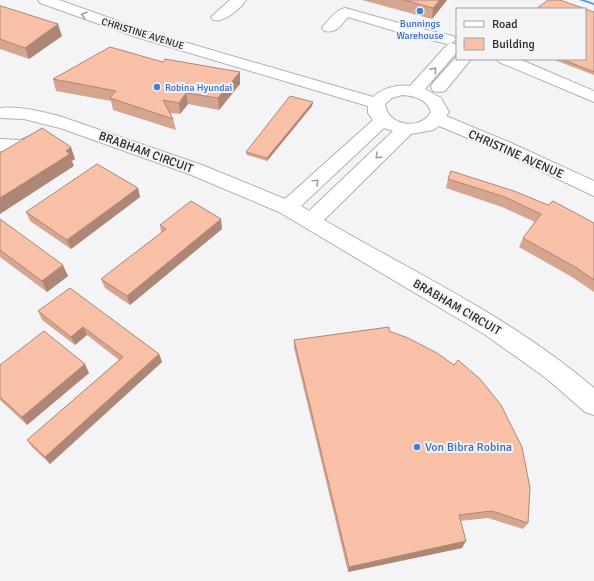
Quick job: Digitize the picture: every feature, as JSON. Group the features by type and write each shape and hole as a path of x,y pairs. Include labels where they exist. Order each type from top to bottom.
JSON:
{"street":[{"name":"CHRISTINE AVENUE","path":"45,0 138,33 242,62 376,103"},
{"name":"CHRISTINE AVENUE","path":"81,0 242,62"},
{"path":"218,17 240,0"},
{"path":"330,28 345,12 385,17 403,22 455,46"},
{"path":"414,91 455,46"},
{"path":"430,97 455,46"},
{"path":"507,60 594,97"},
{"path":"402,90 414,91 430,97 439,108 440,112 437,119 426,126 406,129 393,126 382,120 376,112 376,103 382,96 391,92 402,90"},
{"name":"BRABHAM CIRCUIT","path":"0,113 25,114 57,122 155,155 232,184 287,208 502,333 571,382 594,404"},
{"name":"CHRISTINE AVENUE","path":"437,119 512,151 594,190"},
{"path":"287,208 382,120"},
{"path":"0,145 27,145 42,136 57,122"},
{"path":"311,221 406,129"}],"building":[{"path":"404,0 440,0 433,8"},
{"path":"548,0 560,0 583,8 537,8"},
{"path":"0,6 58,24 25,48 0,39"},
{"path":"586,9 594,12 594,72 564,60 586,60"},
{"path":"110,47 163,62 165,59 240,72 218,98 186,93 179,103 163,100 173,119 110,98 116,91 53,79"},
{"path":"290,96 313,102 267,158 246,152"},
{"path":"42,128 71,147 66,151 70,154 0,198 0,153"},
{"path":"97,164 138,188 67,240 26,212"},
{"path":"451,171 514,191 548,205 553,201 594,223 594,280 577,268 523,238 541,214 505,197 448,179"},
{"path":"191,201 221,219 127,296 101,279 166,229 160,225"},
{"path":"0,219 63,265 42,281 0,250"},
{"path":"70,288 159,354 45,457 27,440 123,357 83,327 71,337 38,311"},
{"path":"389,327 389,331 408,338 437,353 454,365 458,360 480,379 501,405 522,447 530,488 528,523 492,511 459,515 466,541 349,567 294,340"},
{"path":"44,331 85,364 22,417 0,397 0,365"}],"waterway":[{"path":"581,0 594,4"}],"place":[{"name":"Bunnings Warehouse","path":"420,11"},
{"name":"Robina Hyundai","path":"157,87"},
{"name":"Von Bibra Robina","path":"417,447"}]}
